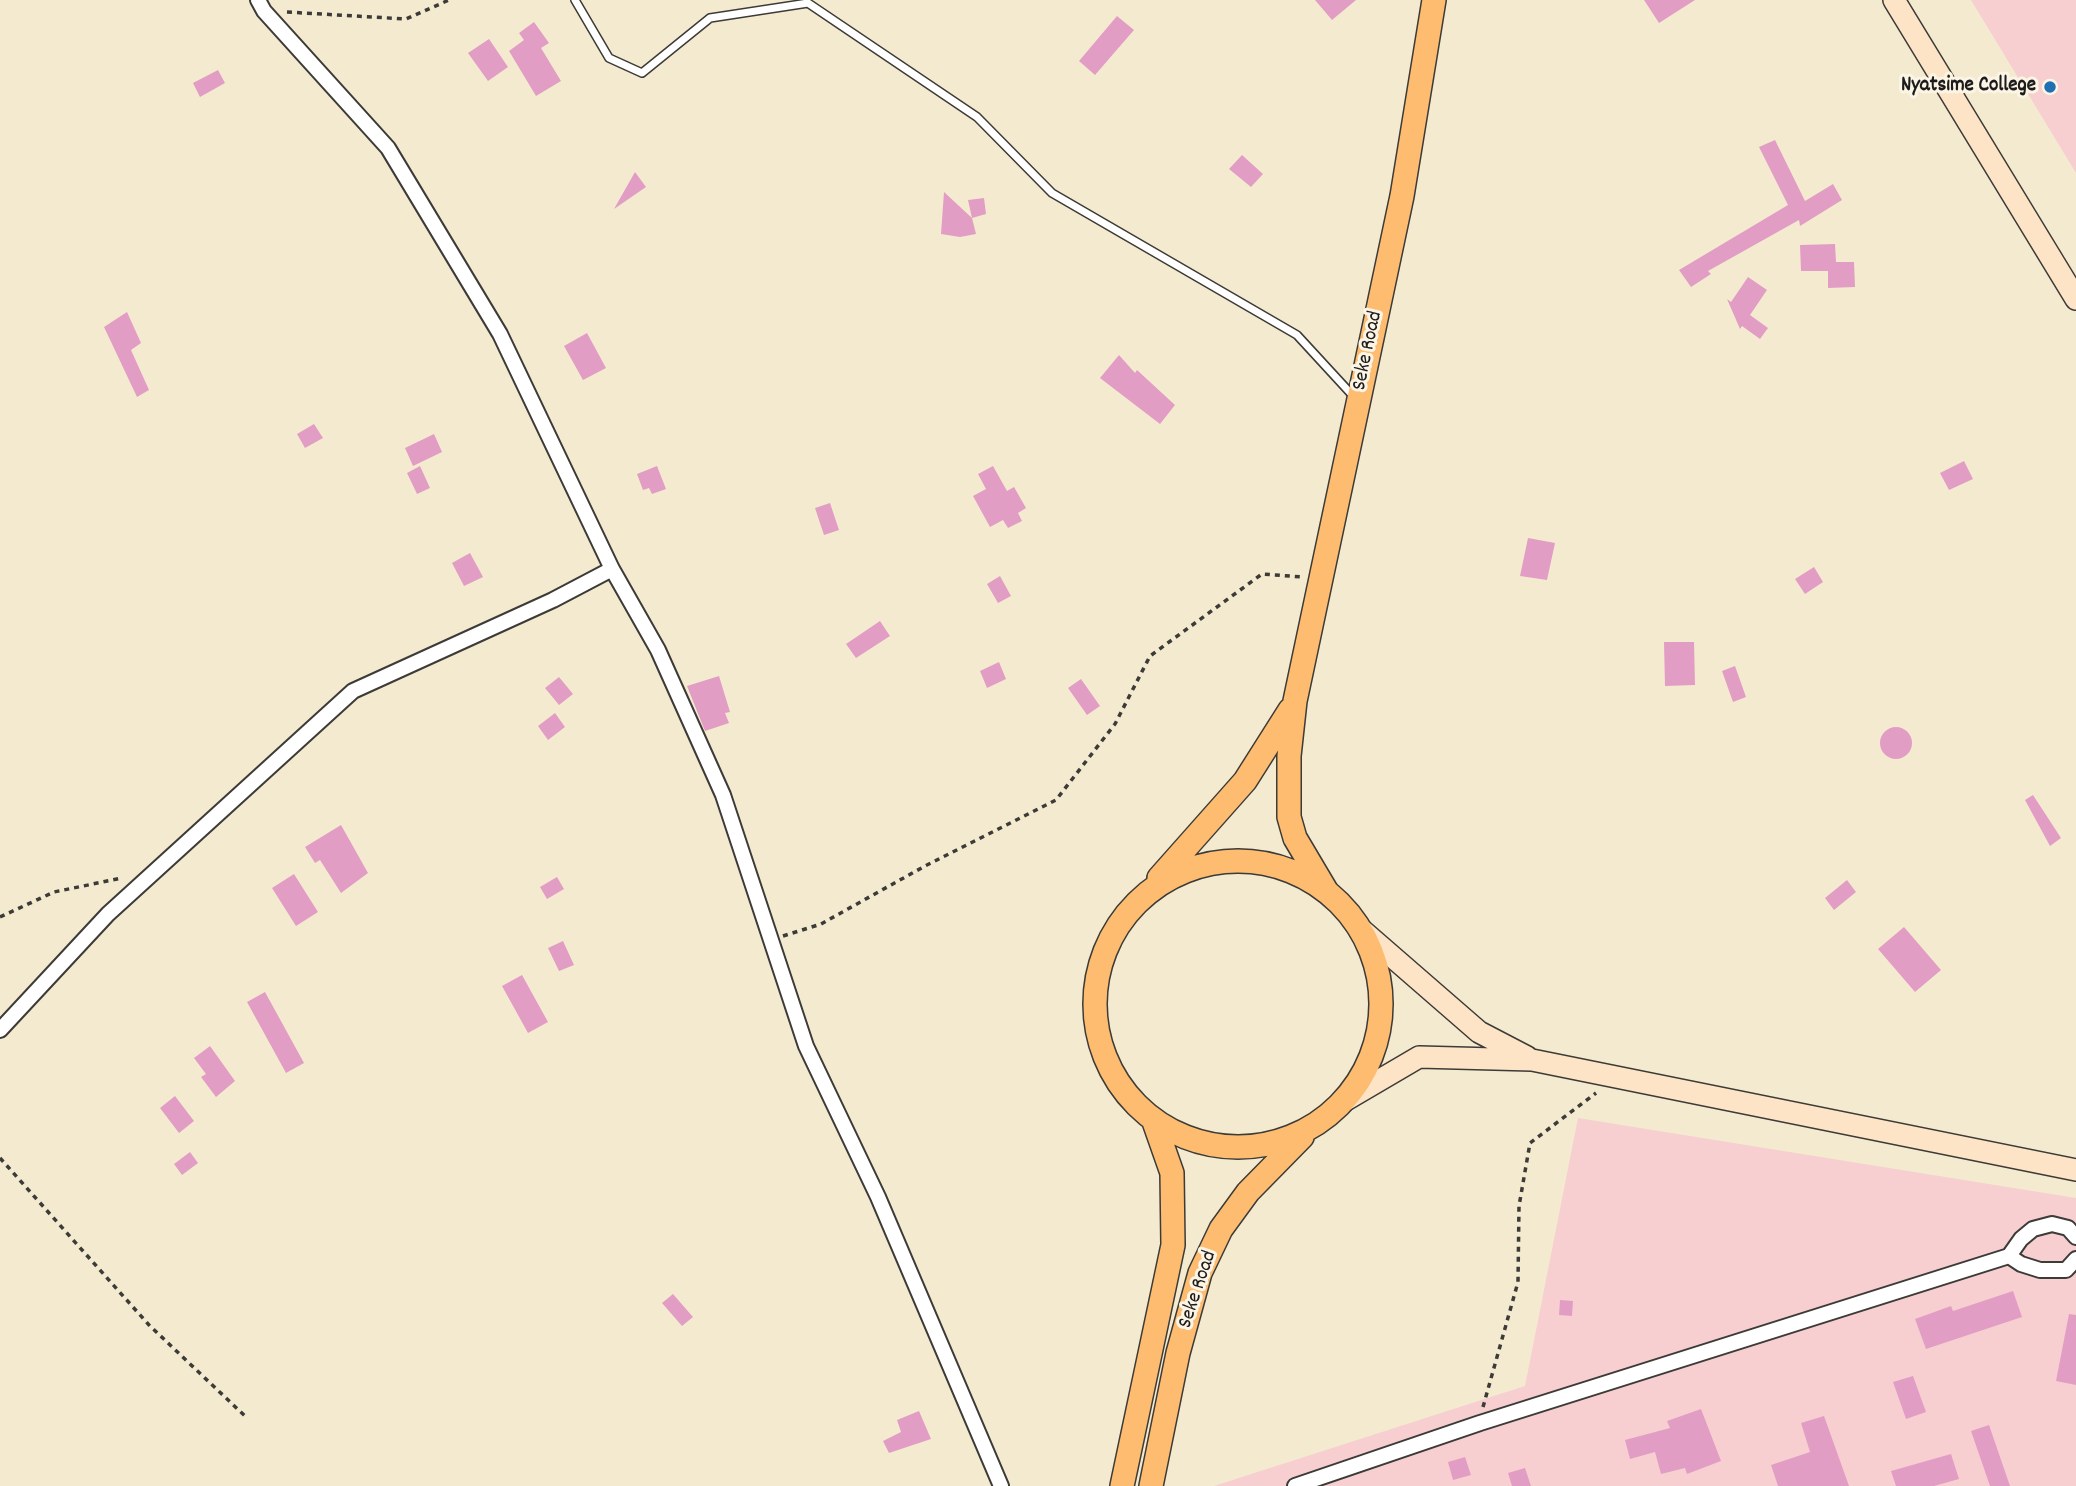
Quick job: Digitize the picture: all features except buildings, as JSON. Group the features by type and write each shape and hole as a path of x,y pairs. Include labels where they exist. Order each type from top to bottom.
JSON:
{"main road":[{"name":"Seke Road","path":"1151,1486 1178,1353 1200,1273 1221,1229 1248,1192 1311,1127 1344,1101 1363,1075 1375,1046 1381,1016 1379,984 1372,954 1357,926 1327,892 1295,838 1289,817 1289,756 1295,701 1402,196 1434,0"},
{"path":"1147,893 1245,781 1295,701"},
{"name":"Seke Road","path":"1311,1127 1286,1139 1259,1146 1231,1147 1203,1143 1177,1133 1153,1119 1131,1099 1114,1076 1102,1049 1095,1002 1100,964 1111,937 1126,913 1147,893 1174,875 1205,864 1237,861 1269,864 1299,875 1327,892"},
{"name":"Seke Road","path":"1122,1486 1173,1245 1172,1173 1153,1119"}],"street":[{"path":"1894,0 2076,299"},
{"path":"261,5 388,148 500,334 612,569 658,650 723,795 806,1046 878,1197 1001,1486"},
{"path":"0,1030 108,915 353,691 553,600 612,569"},
{"path":"1357,926 1479,1032 1532,1060"},
{"path":"1344,1101 1400,1065 1419,1057 1532,1060 2076,1170"},
{"path":"1295,1486 1480,1423 2009,1256 2021,1239 2034,1228 2052,1224 2068,1228 2076,1237"},
{"path":"2009,1256 2021,1264 2040,1270 2066,1270 2076,1259"}],"lane":[{"path":"575,0 609,58 642,73 710,18 810,2 977,117 1052,193 1297,335 1358,401"}],"path":[{"path":"261,5 406,19 449,0"},
{"path":"771,939 821,924 925,866 1056,800 1115,724 1150,656 1262,574 1320,579"},
{"path":"0,917 54,892 155,872"},
{"path":"1480,1423 1492,1368 1518,1282 1519,1206 1530,1143 1616,1078"},
{"path":"0,1158 149,1325 246,1417"}],"shaded area":[{"name":"Nyatsime College","path":"1971,0 2076,0 2076,173"},
{"path":"1578,1118 2076,1198 2076,1486 1214,1486 1525,1386"}],"place":[{"name":"Nyatsime College","path":"2050,87"}]}
